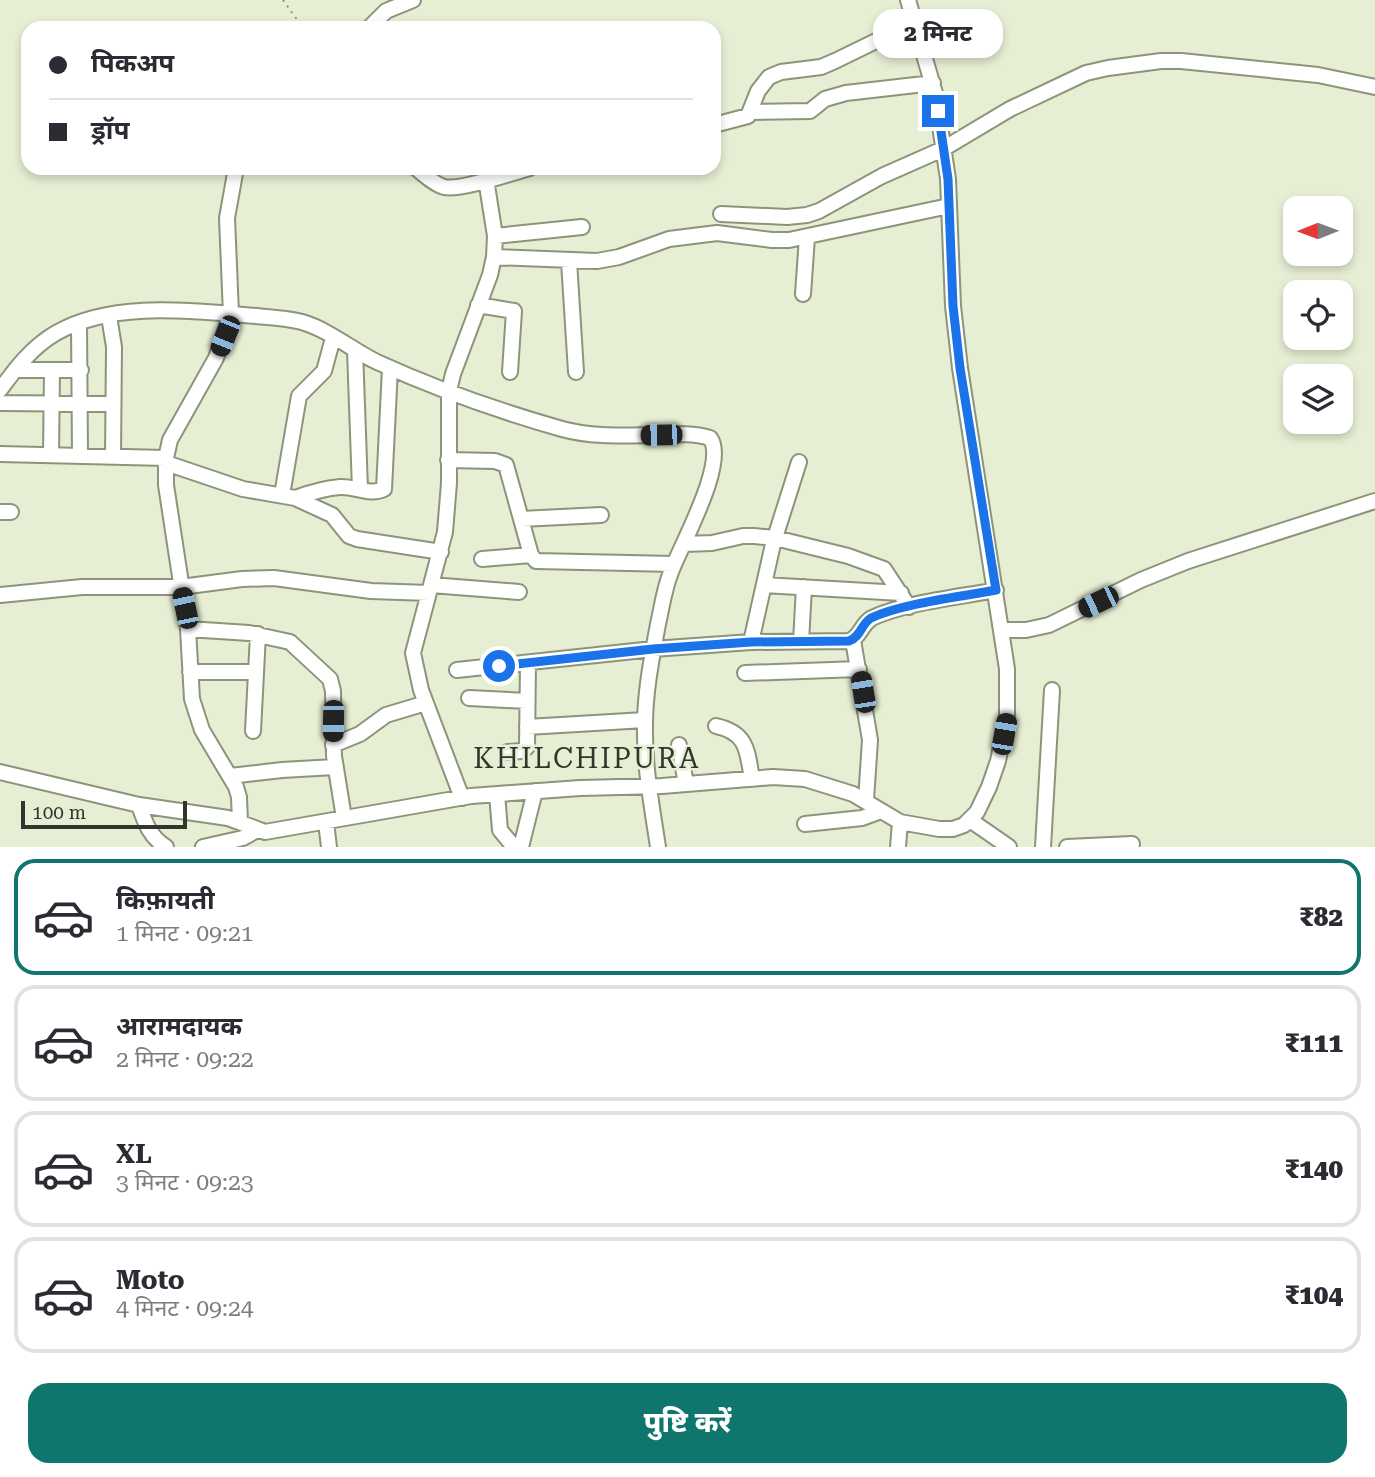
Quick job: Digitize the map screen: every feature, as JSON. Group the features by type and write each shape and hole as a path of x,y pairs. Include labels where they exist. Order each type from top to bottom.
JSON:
{"street":[{"path":"376,21 386,11 413,0"},
{"path":"0,772 139,806 216,816 265,832 496,794 650,787 773,777 805,779 830,785 866,800 900,822 939,830 953,829 970,820 982,805 989,787 1006,725 1009,694 1003,630 960,368 953,306 949,206 943,149 933,83 908,0"},
{"path":"721,123 743,118 751,112 758,91 769,77 835,61 915,22"},
{"path":"721,214 788,217 819,211 882,176 943,149 1010,109 1086,73 1108,68 1181,61 1318,75 1375,87"},
{"path":"751,112 810,111 825,99 846,93 933,83"},
{"path":"235,175 227,218 230,314 216,358 170,440 166,460 168,509 188,629 192,699 202,730 230,776 239,797 240,822"},
{"path":"425,175 448,188 502,175"},
{"path":"462,798 417,678 413,653 441,552 448,506 449,391 457,357 494,257 495,236 486,179"},
{"path":"494,257 569,261 612,259 653,243 704,234 728,233 772,240 807,237 949,206"},
{"path":"495,236 582,227"},
{"path":"803,294 807,237"},
{"path":"569,261 576,372"},
{"path":"478,305 514,311 510,372"},
{"path":"0,390 26,356 45,340 79,323 110,316 160,311 230,314 295,321 318,328 390,368 449,391 575,433 612,436 686,434 710,438 715,453 713,467 667,581 653,649 645,720 658,847"},
{"path":"110,316 114,347 113,456"},
{"path":"79,323 80,456"},
{"path":"288,496 299,396 303,389 324,371 334,338"},
{"path":"355,350 360,489"},
{"path":"288,496 341,487 381,492 385,485 390,368"},
{"path":"15,370 81,370"},
{"path":"51,455 52,370"},
{"path":"0,403 113,404"},
{"path":"0,454 166,460 243,489 288,496 332,515 349,536 357,539 441,552"},
{"path":"448,460 502,462 508,472 531,555 536,561 674,564"},
{"path":"751,642 775,538 799,462"},
{"path":"1003,630 1026,631 1049,625 1141,580 1188,561 1375,501"},
{"path":"521,519 601,515"},
{"path":"684,544 712,544 743,536 775,538 877,565 890,576 909,607"},
{"path":"482,559 531,555"},
{"path":"0,595 82,587 181,587 274,578 371,591 430,589 519,592"},
{"path":"764,585 901,593"},
{"path":"801,642 804,587"},
{"path":"457,670 653,649 751,642 853,640 869,620 909,607 996,590"},
{"path":"188,629 258,634 290,642 330,679 333,691 335,767 344,818"},
{"path":"253,731 258,634"},
{"path":"853,640 870,740 866,800"},
{"path":"507,752 525,750 527,664"},
{"path":"744,673 859,669"},
{"path":"190,672 255,672"},
{"path":"1044,847 1052,690"},
{"path":"469,698 527,701"},
{"path":"333,745 360,734 386,715 426,703"},
{"path":"527,727 645,720"},
{"path":"716,726 734,731 738,735 746,751 751,779"},
{"path":"679,745 686,784"},
{"path":"230,776 282,769 335,767"},
{"path":"522,847 534,791"},
{"path":"496,794 500,830 514,847"},
{"path":"139,806 145,825 153,837 166,847"},
{"path":"805,824 854,820 881,811"},
{"path":"970,820 1009,847"},
{"path":"326,822 326,845"},
{"path":"898,847 900,822"},
{"path":"203,847 243,838 257,830"},
{"path":"1067,847 1132,845"}],"path":[{"path":"283,0 298,21"}],"district":[{"name":"KHILCHIPURA","path":"587,758"}],"route":[{"path":"499,666 653,649 751,642 849,641 856,638 865,623 876,617 914,606 996,590 960,368 953,306 948,179 938,111"}]}
